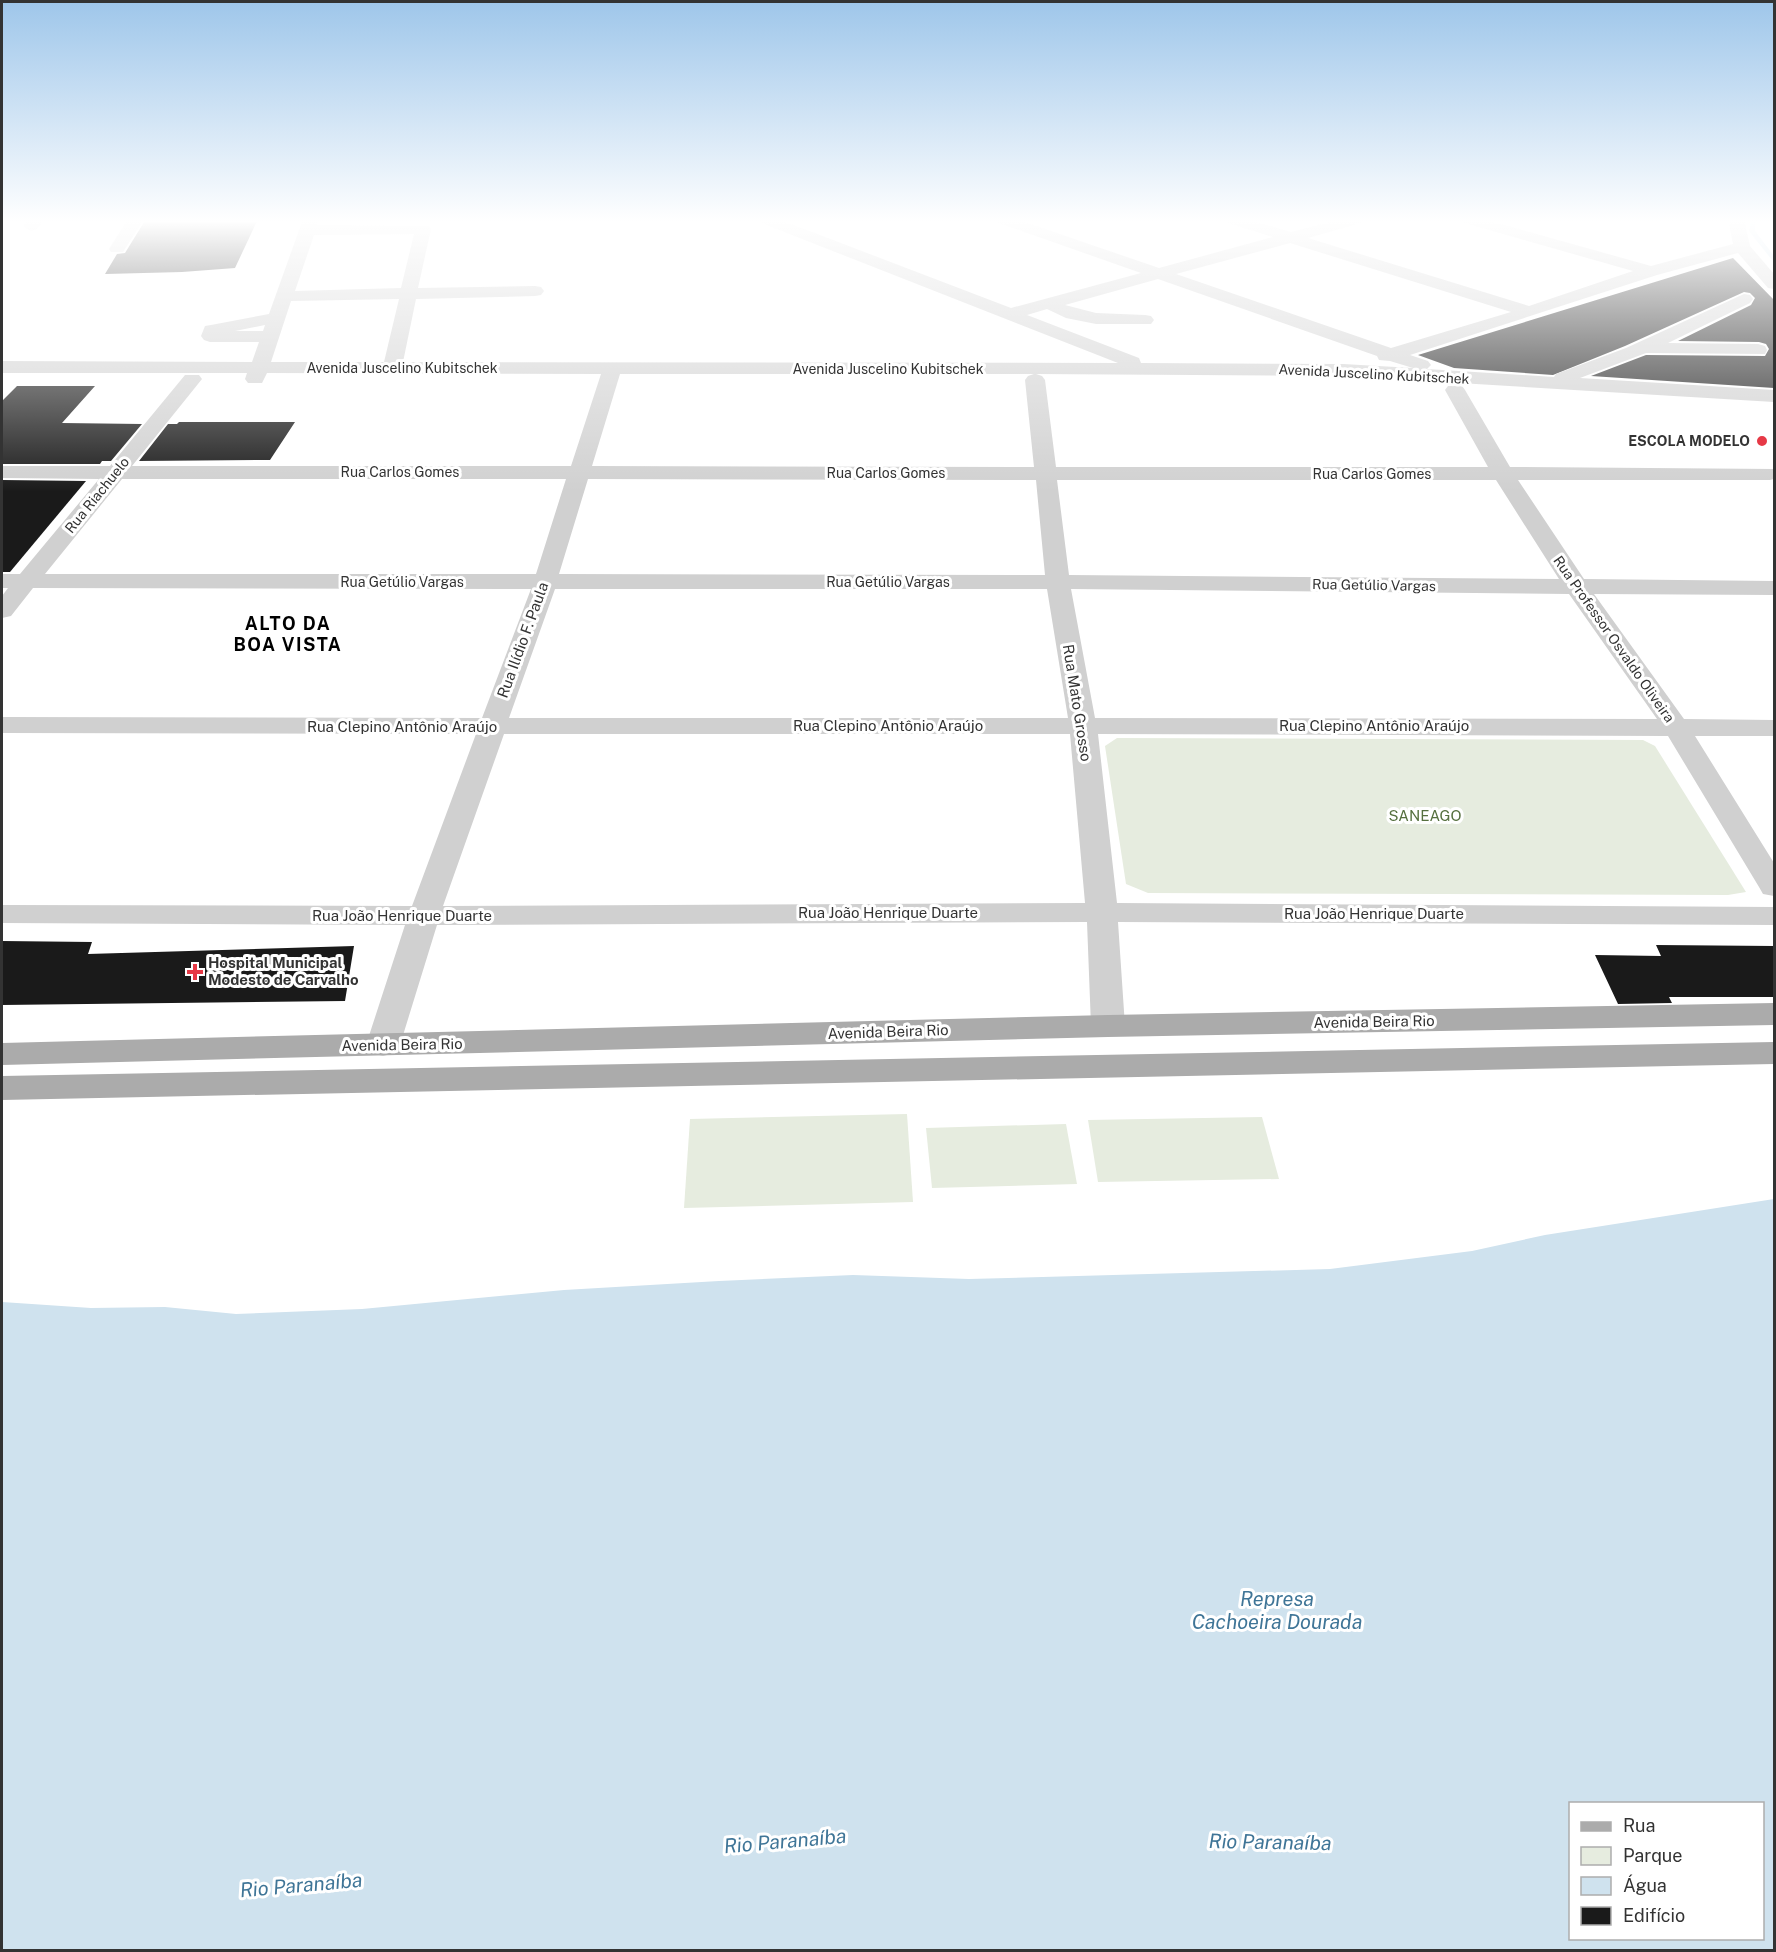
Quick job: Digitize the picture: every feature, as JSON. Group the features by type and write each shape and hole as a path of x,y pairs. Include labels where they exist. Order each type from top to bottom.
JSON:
{"main road":[{"name":"Avenida Beira Rio","path":"2,1054 1108,1026 1774,1014"},
{"path":"2,1088 1774,1053"}],"street":[{"path":"257,373 279,310"},
{"path":"403,371 398,335 405,310"},
{"path":"995,310 1151,375"},
{"path":"1007,315 1026,310"},
{"path":"1063,310 1089,318 1145,320"},
{"path":"1264,310 1392,354 1454,384"},
{"path":"1523,310 1529,312"},
{"path":"1344,370 1535,310"},
{"path":"1547,383 1595,368 1644,348 1721,310"},
{"path":"270,338 210,336 211,330 276,318"},
{"path":"1644,348 1758,350"},
{"path":"2,354 228,354"},
{"name":"Avenida Juscelino Kubitschek","path":"2,367 257,373 403,371 610,374 1151,375 1301,382 1547,383 1774,396"},
{"name":"Avenida Juscelino Kubitschek","path":"929,374 1035,380 1344,370 1454,384 1774,408"},
{"name":"Avenida Juscelino Kubitschek","path":"2,378 192,379 257,373"},
{"name":"Rua Ilídio F. Paula","path":"383,1046 424,916 545,582 610,374"},
{"name":"Rua Riachuelo","path":"2,611 192,379"},
{"name":"Rua Mato Grosso","path":"1035,380 1058,582 1083,725 1102,912 1108,1026"},
{"name":"Rua Professor Osvaldo Oliveira","path":"1454,384 1503,474 1576,586 1676,727 1774,887"},
{"name":"Rua Carlos Gomes","path":"2,472 1770,474"},
{"name":"Rua Getúlio Vargas","path":"2,581 1058,582 1774,588"},
{"name":"Rua Clepino Antônio Araújo","path":"2,725 491,728 1083,725 1774,728"},
{"name":"Rua João Henrique Duarte","path":"2,914 424,916 1102,912 1774,916"}],"green space":[{"name":"SANEAGO","path":"1117,738 1643,740 1655,746 1746,892 1728,895 1148,893 1126,884 1105,746"},
{"path":"907,1114 913,1202 684,1208 690,1119"},
{"path":"1262,1117 1279,1179 1098,1182 1088,1120"},
{"path":"1066,1124 1077,1184 932,1188 926,1128"}],"water":[{"name":"Represa Cachoeira Dourada","path":"1774,1199 1774,1950 2,1950 2,1302 91,1308 165,1307 236,1314 362,1309 564,1290 853,1275 969,1279 1330,1269 1472,1251 1545,1235"}],"building":[{"path":"1564,310 1704,310 1553,375 1454,368 1418,355"},
{"path":"1741,310 1774,310 1774,388 1591,376 1646,355 1765,356 1769,349 1766,344 1759,342 1678,341"},
{"path":"17,386 95,386 62,423 142,424 111,461 102,461 100,464 2,464 2,401"},
{"path":"179,422 295,422 270,460 139,461 168,424"},
{"path":"2,480 86,481 10,572 2,572"},
{"path":"2,941 92,942 88,954 354,946 345,1001 2,1005"},
{"path":"1656,945 1774,946 1774,997 1669,997 1672,1003 1618,1004 1595,955 1661,956"}],"place":[{"name":"ESCOLA MODELO","path":"1762,441"},
{"name":"Hospital Municipal Modesto de Carvalho","path":"195,972"}],"district":[{"name":"ALTO DA BOA VISTA","path":"288,634"}],"water label":[{"name":"Rio Paranaíba","path":"785,1841"},
{"name":"Rio Paranaíba","path":"1270,1842"},
{"name":"Rio Paranaíba","path":"301,1885"}]}
